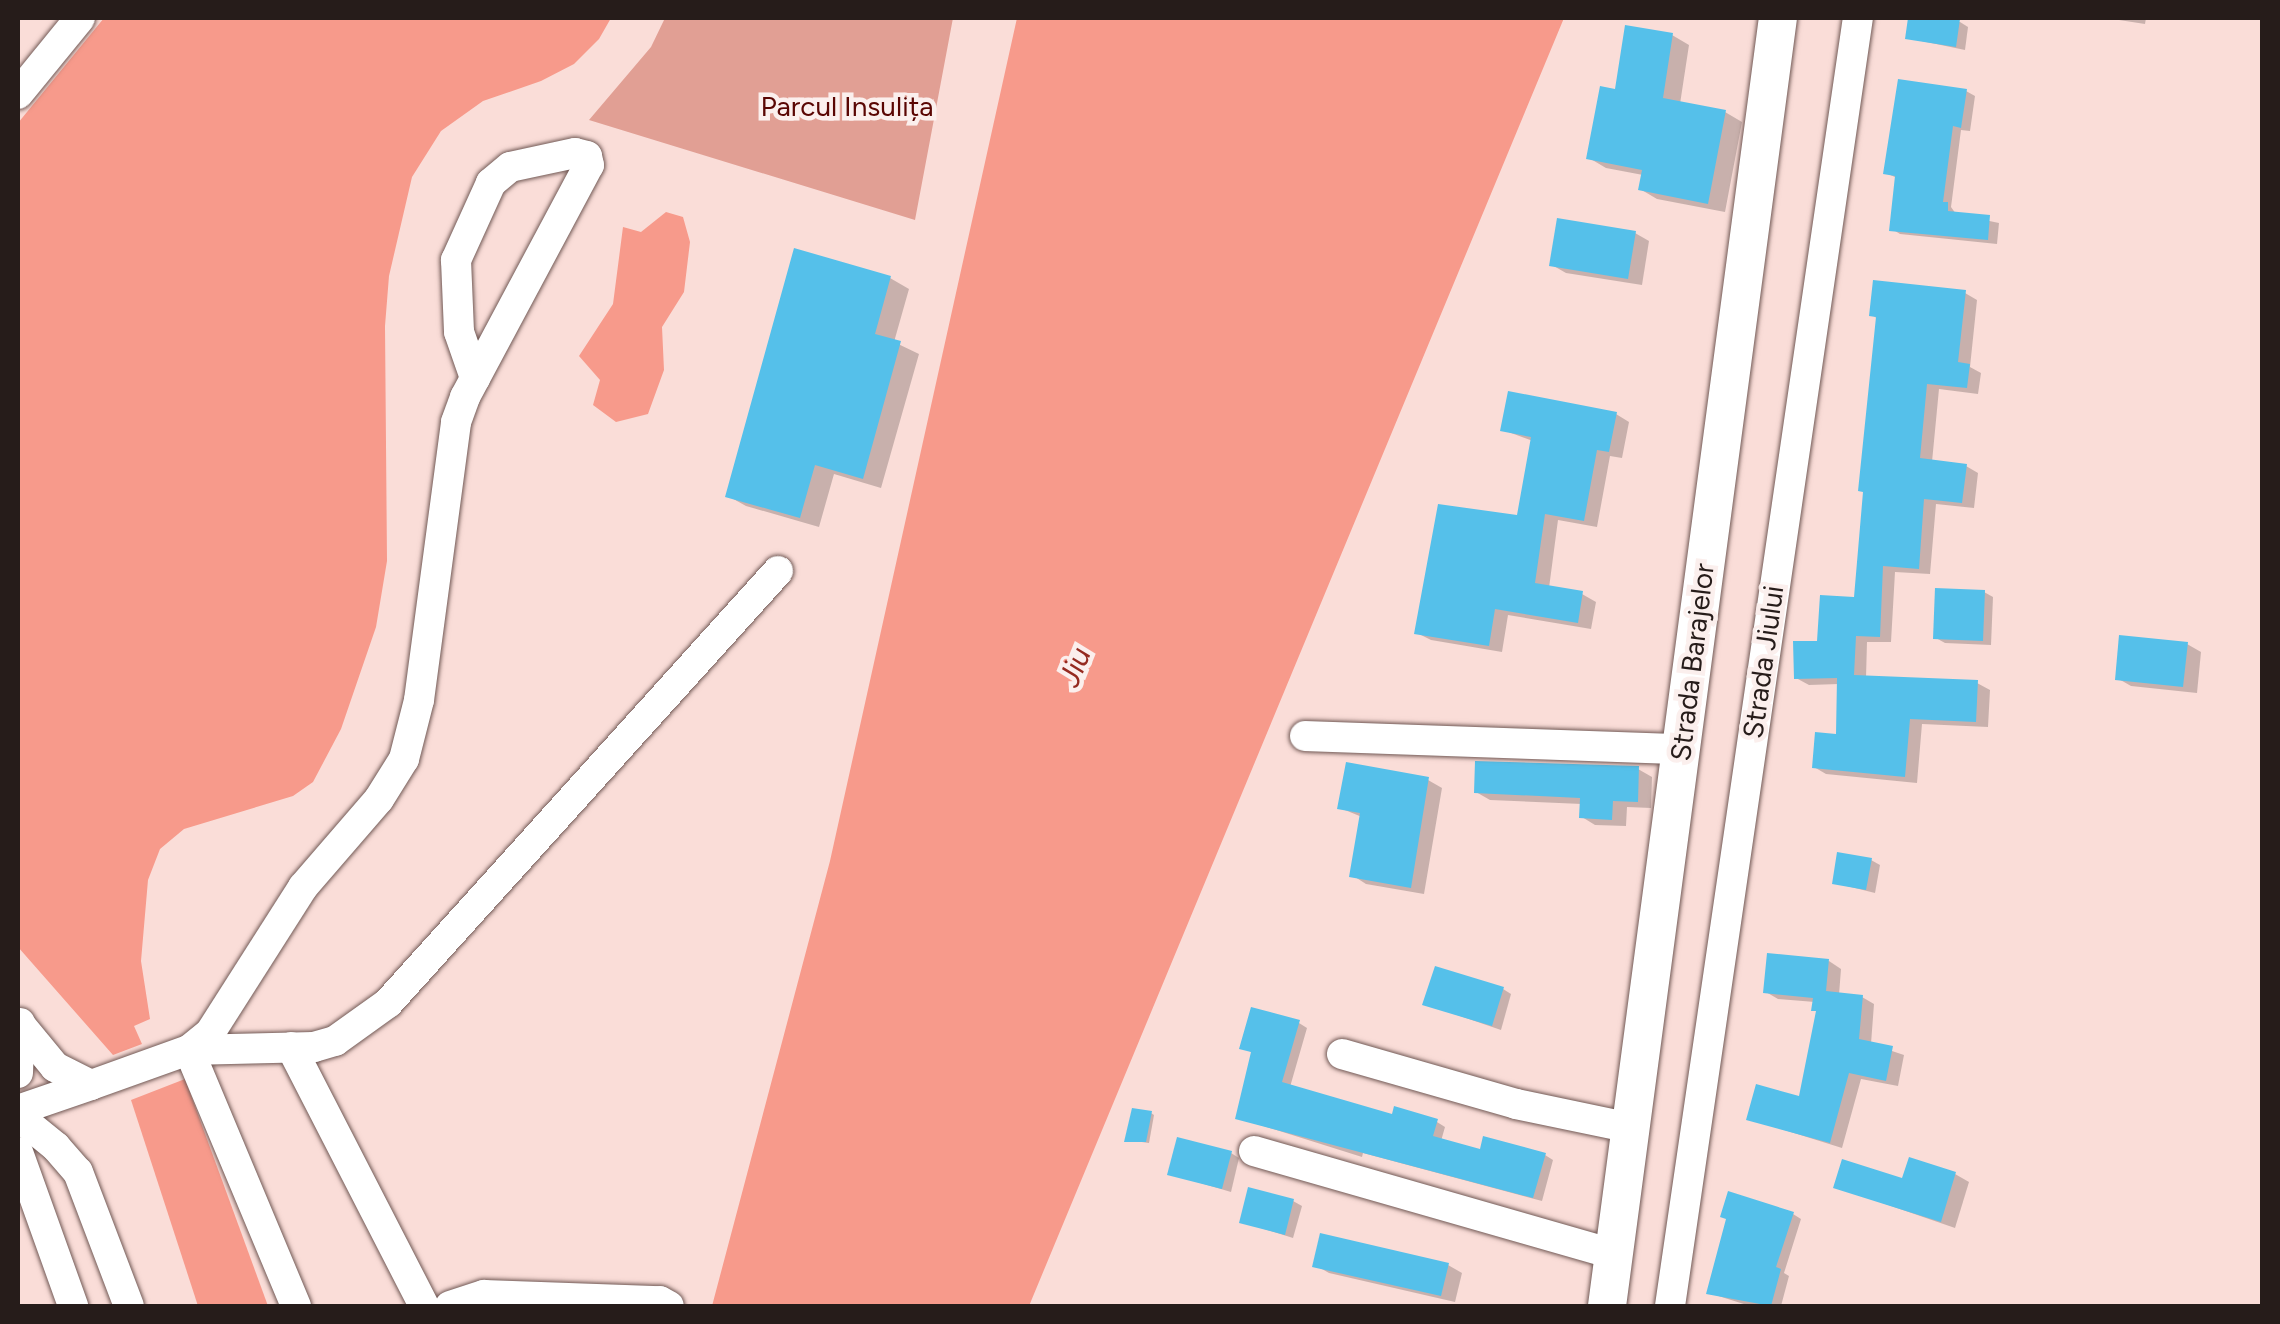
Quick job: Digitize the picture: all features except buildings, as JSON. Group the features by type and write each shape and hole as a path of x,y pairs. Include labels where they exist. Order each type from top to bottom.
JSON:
{"main road":[{"name":"Strada Barajelor","path":"1607,1306 1778,18"}],"street":[{"path":"18,94 80,18"},
{"name":"Strada Jiului","path":"1670,1306 1858,18"},
{"path":"189,1050 210,1033 303,887 379,799 404,759 419,700 456,422 475,378 589,165 587,156 575,153 510,167 491,183 456,260 460,332 475,378"},
{"path":"130,1306 78,1172 18,1113 189,1050 291,1047 334,1041 388,1003 778,571"},
{"path":"1305,736 1681,749"},
{"path":"20,1023 55,1067 90,1084"},
{"path":"18,1074 20,1023"},
{"path":"291,1047 424,1306"},
{"path":"189,1050 296,1306"},
{"path":"1342,1054 1516,1104 1631,1128"},
{"path":"1254,1151 1614,1254"},
{"path":"18,1152 73,1306"},
{"path":"450,1306 484,1295 660,1300 668,1306"}],"green space":[{"name":"Parcul Insulița","path":"665,18 953,18 915,220 589,120 651,47"}],"water":[{"path":"104,18 611,18 599,39 574,64 541,81 483,101 441,131 412,177 389,276 385,326 387,561 376,627 341,729 313,782 293,796 184,829 160,849 148,880 141,961 150,1019 134,1026 142,1044 113,1055 18,947 18,123"},
{"name":"Jiu","path":"1017,18 1564,18 1029,1306 712,1306 830,861"},
{"path":"666,212 683,217 690,242 684,292 662,327 664,370 648,414 616,422 593,405 600,380 579,356 613,304 623,227 641,232"},
{"path":"185,1079 268,1306 198,1306 131,1100"}]}
